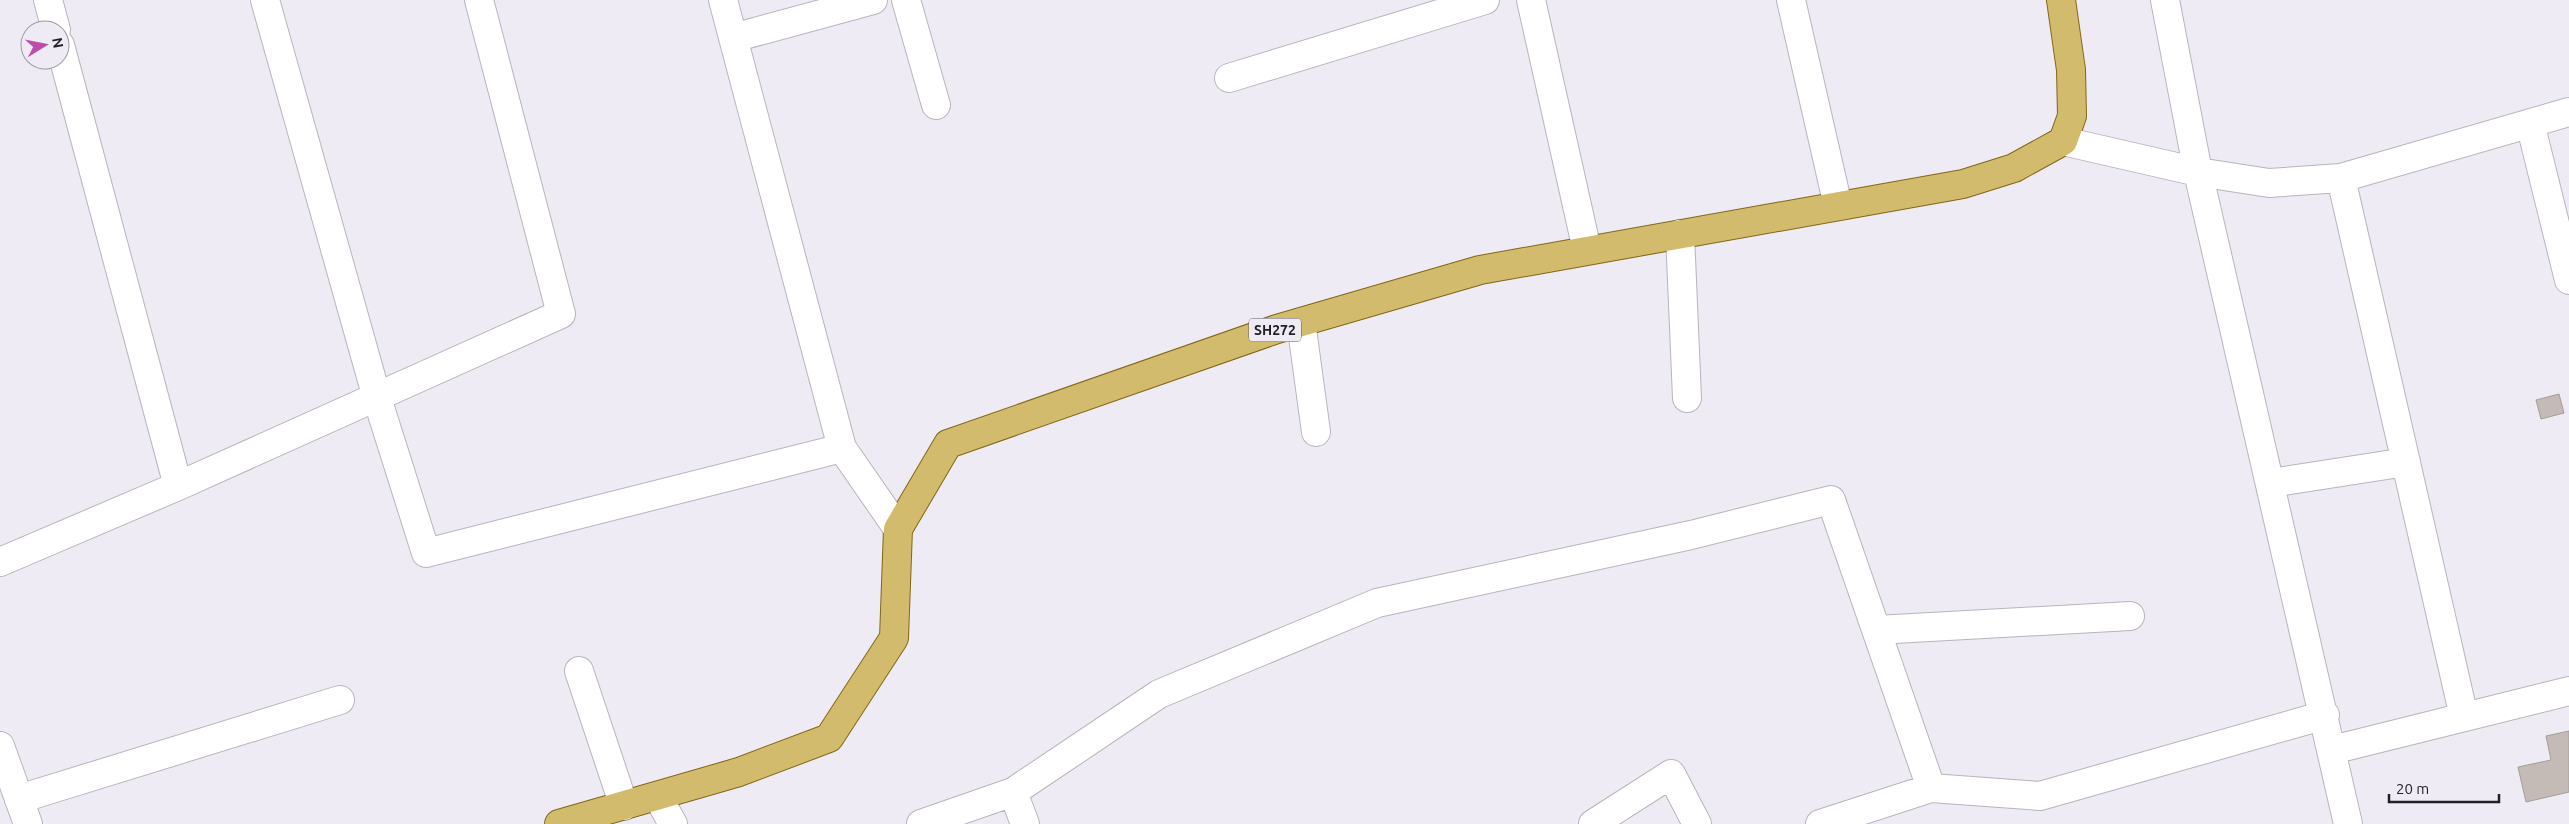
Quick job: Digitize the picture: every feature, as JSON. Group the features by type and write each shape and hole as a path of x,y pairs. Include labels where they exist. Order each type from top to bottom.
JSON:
{"main road":[{"path":"2061,0 2072,89 2072,116 2063,141"},
{"name":"SH272","path":"559,824 658,797 739,772 829,738 894,638 898,529 948,444 1301,322 1480,270 1964,184 2014,168 2063,141"}],"street":[{"path":"48,0 53,20"},
{"path":"265,0 376,398 426,553 842,448"},
{"path":"0,562 178,486 561,314 479,0"},
{"path":"723,0 842,448 898,529"},
{"path":"733,38 873,0"},
{"path":"906,0 936,105"},
{"path":"1229,78 1485,0"},
{"path":"1532,0 1587,250"},
{"path":"1791,0 1838,206"},
{"path":"2165,0 2198,172 2325,715 2348,824"},
{"path":"67,70 178,486"},
{"path":"2063,141 2198,172 2269,183 2341,178 2569,112"},
{"path":"2530,123 2569,280"},
{"path":"2341,178 2464,717"},
{"path":"1680,234 1687,398"},
{"path":"1301,322 1316,432"},
{"path":"2271,483 2406,462"},
{"path":"921,824 1013,792 1159,694 1378,603 1691,535 1831,500 1931,788"},
{"path":"1876,630 2130,616"},
{"path":"579,671 624,806"},
{"path":"2332,750 2569,691"},
{"path":"19,799 340,700"},
{"path":"1820,824 1931,788 2040,796 2325,715"},
{"path":"0,746 28,824"},
{"path":"1593,824 1671,774 1697,824"},
{"path":"1013,792 1025,824"},
{"path":"658,797 673,824"}],"building":[{"path":"2559,394 2564,413 2541,419 2536,400"},
{"path":"2569,731 2569,792 2526,802 2518,767 2551,760 2546,736"}]}
